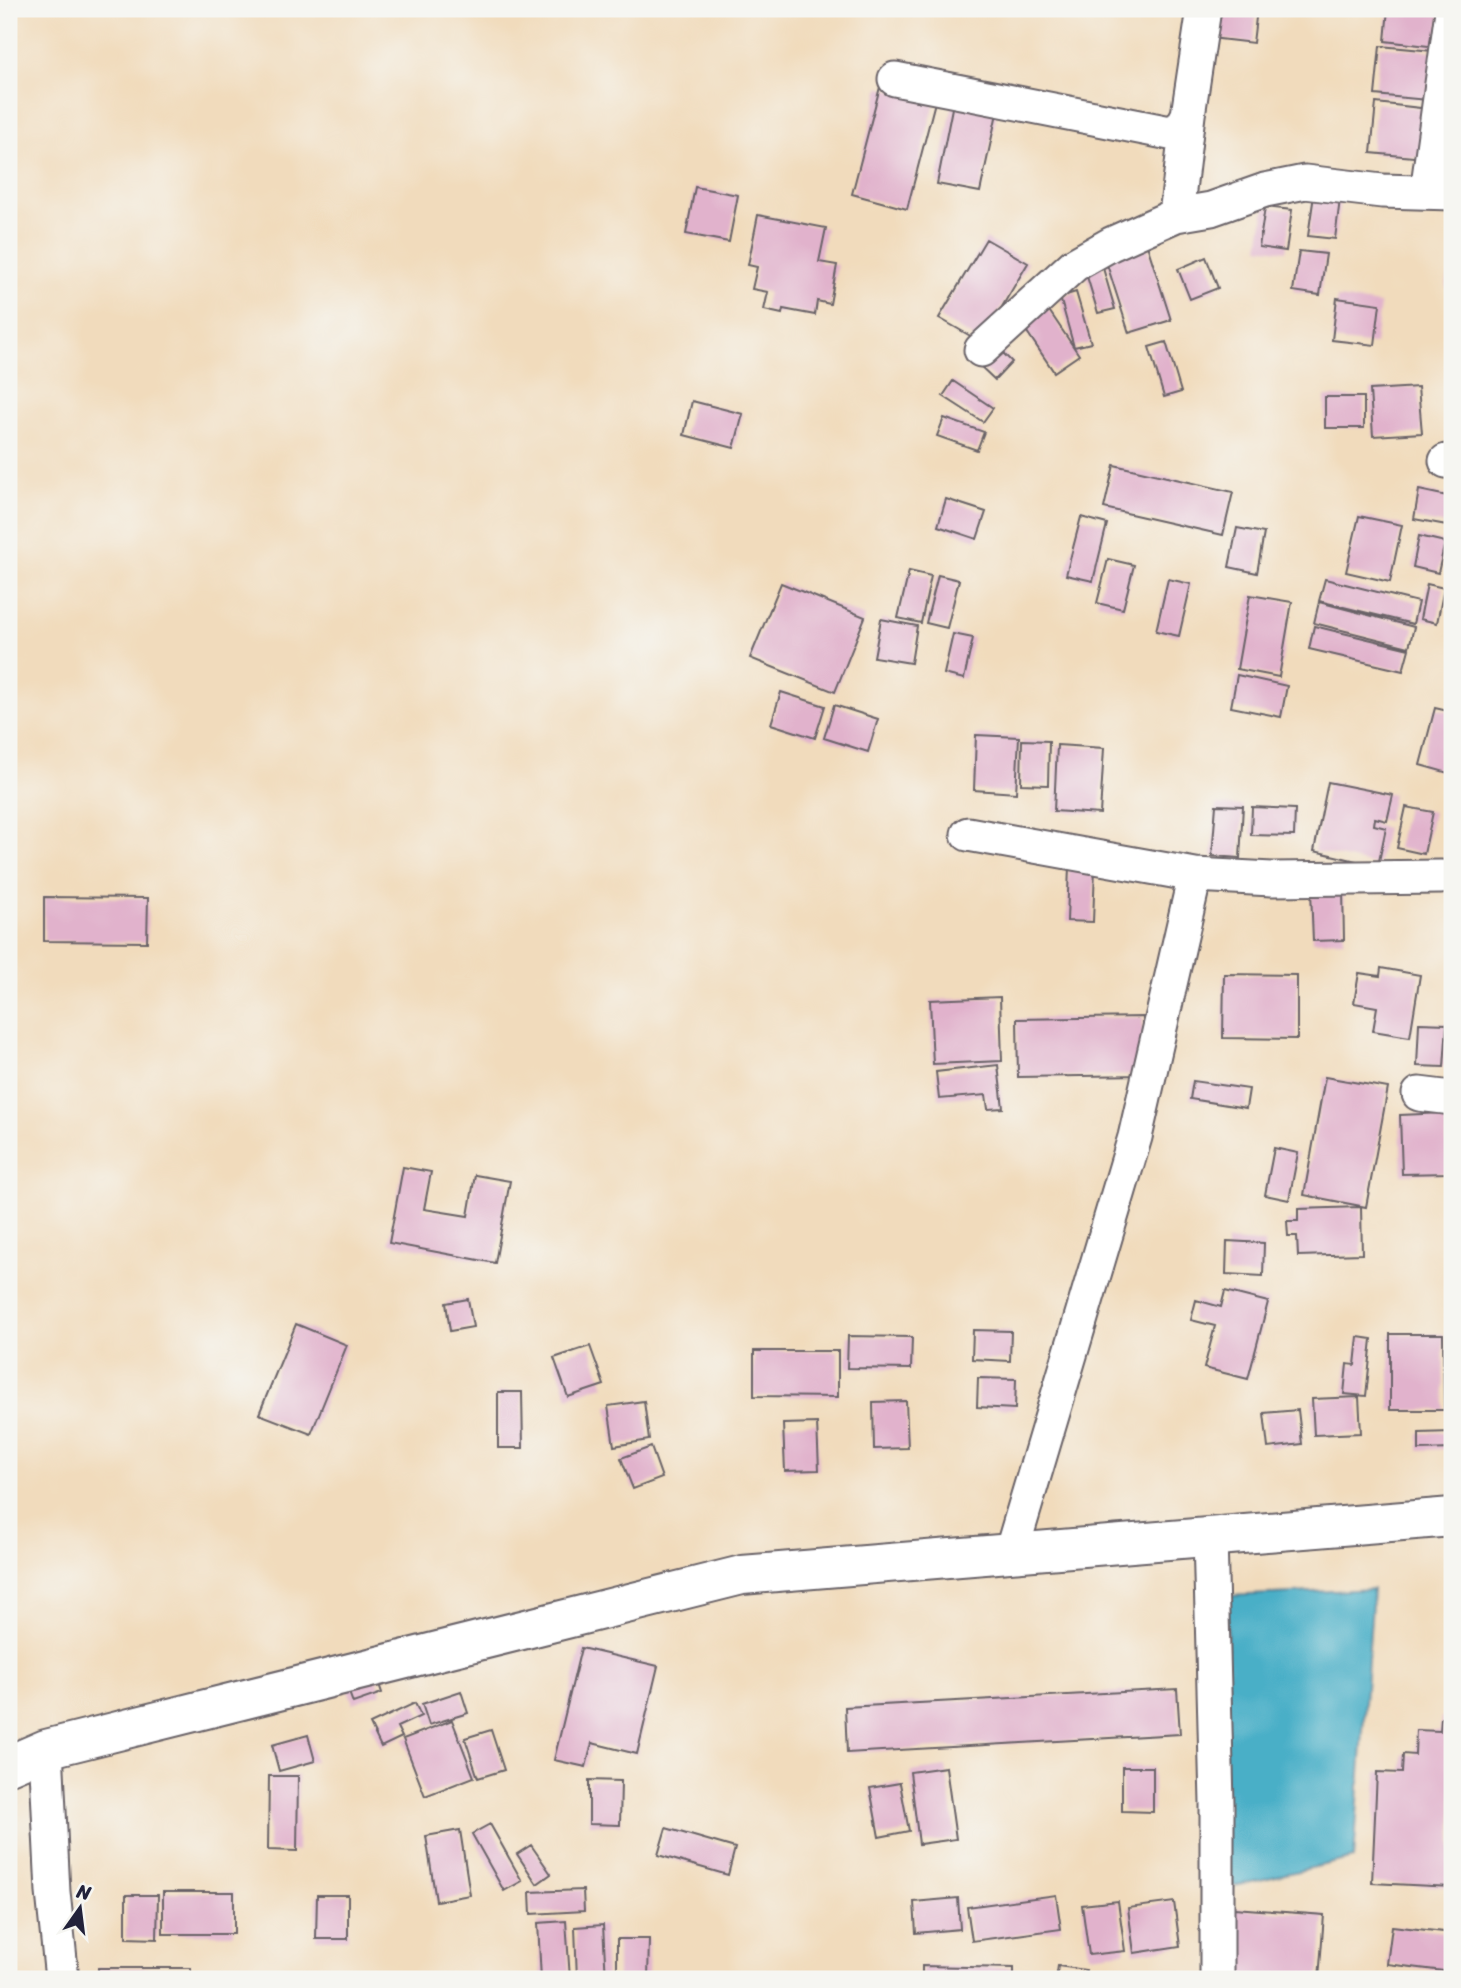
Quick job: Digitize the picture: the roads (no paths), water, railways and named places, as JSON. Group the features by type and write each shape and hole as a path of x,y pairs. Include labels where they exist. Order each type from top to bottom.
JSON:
{"highway":[{"path":"9,1765 46,1749 742,1575 1452,1517"}],"street":[{"path":"1176,215 1204,9"},
{"path":"981,350 1074,265 1111,244 1176,215 1211,209 1265,190 1306,181 1382,191 1440,193 1452,11"},
{"path":"895,79 1170,133 1181,128 1188,115"},
{"path":"968,834 1195,875 1272,879 1441,877"},
{"path":"1011,1553 1135,1137 1195,875"},
{"path":"1419,1094 1452,1098"},
{"path":"1210,1537 1217,1803 1217,1979"},
{"path":"46,1749 53,1892 62,1979"}],"water":[{"path":"1373,1589 1354,1858 1221,1889 1228,1596"}]}
